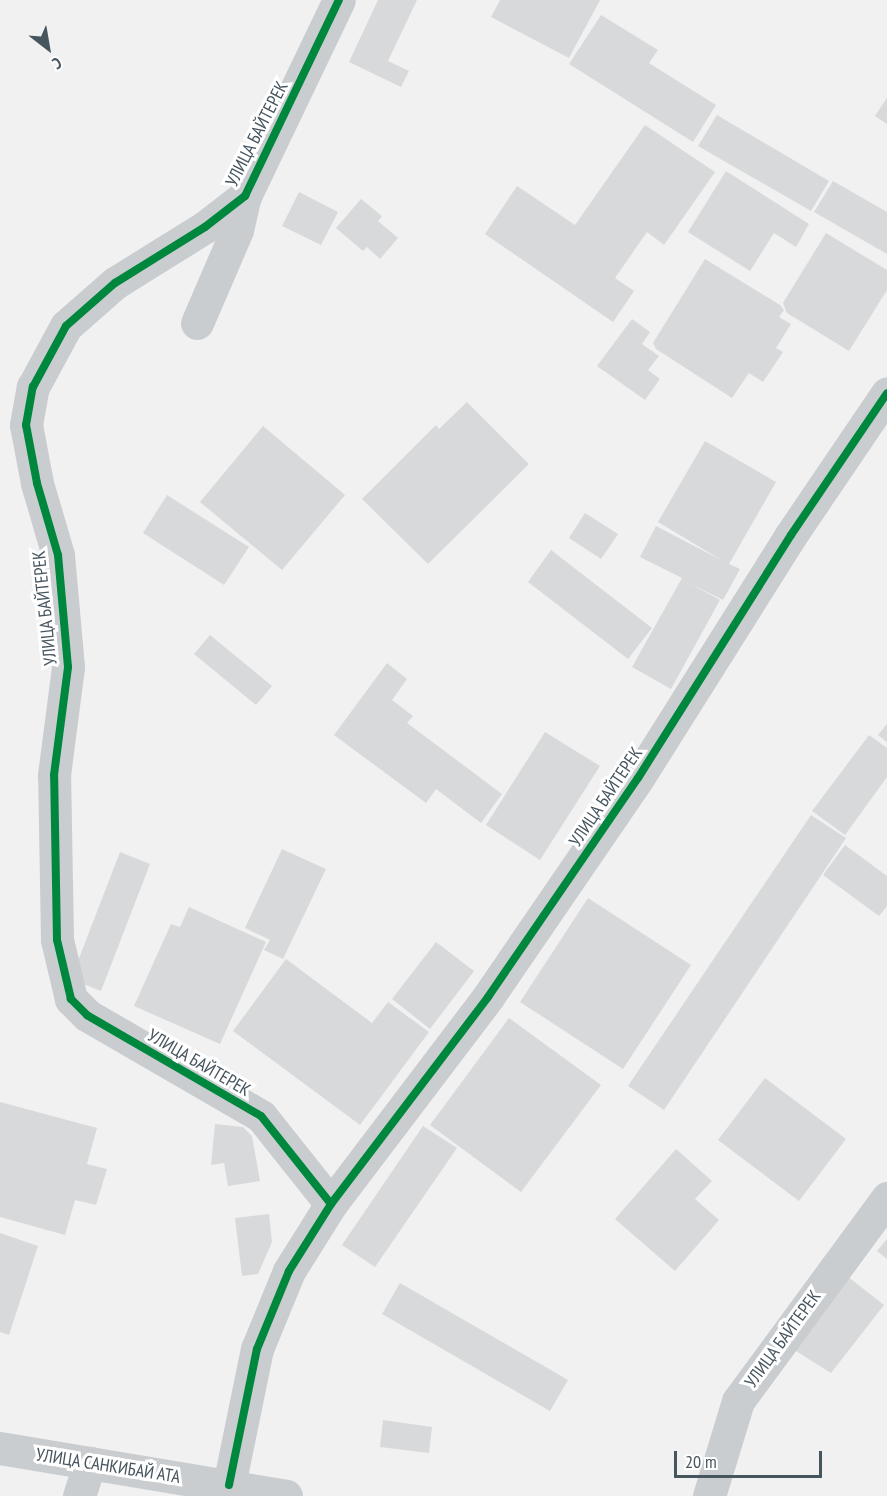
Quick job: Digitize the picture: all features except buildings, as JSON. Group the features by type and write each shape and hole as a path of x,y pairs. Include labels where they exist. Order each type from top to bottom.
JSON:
{"street":[{"name":"УЛИЦА БАЙТЕРЕК","path":"331,1204 261,1116 87,1015 71,999 57,940 54,775 68,668 58,555 37,483 26,425 33,387 66,326 115,283 205,227 245,196 339,0"},
{"path":"197,323 237,230 245,196"},
{"name":"УЛИЦА БАЙТЕРЕК","path":"229,1485 257,1349 289,1271 331,1204 488,997 638,778 791,535 887,393"},
{"name":"УЛИЦА БАЙТЕРЕК","path":"709,1496 738,1401 887,1198"},
{"name":"УЛИЦА САНКИБАЙ АТА","path":"0,1448 286,1496"},
{"path":"79,1496 90,1463"}],"cycle path":[{"path":"331,1204 261,1116 87,1015 71,999 57,940 54,775 68,667 58,555 37,483 26,425 33,387 66,326 115,283 205,227 245,196 339,0"},
{"path":"229,1485 257,1349 289,1271 331,1204 488,997 638,778 791,535 887,393"}]}
